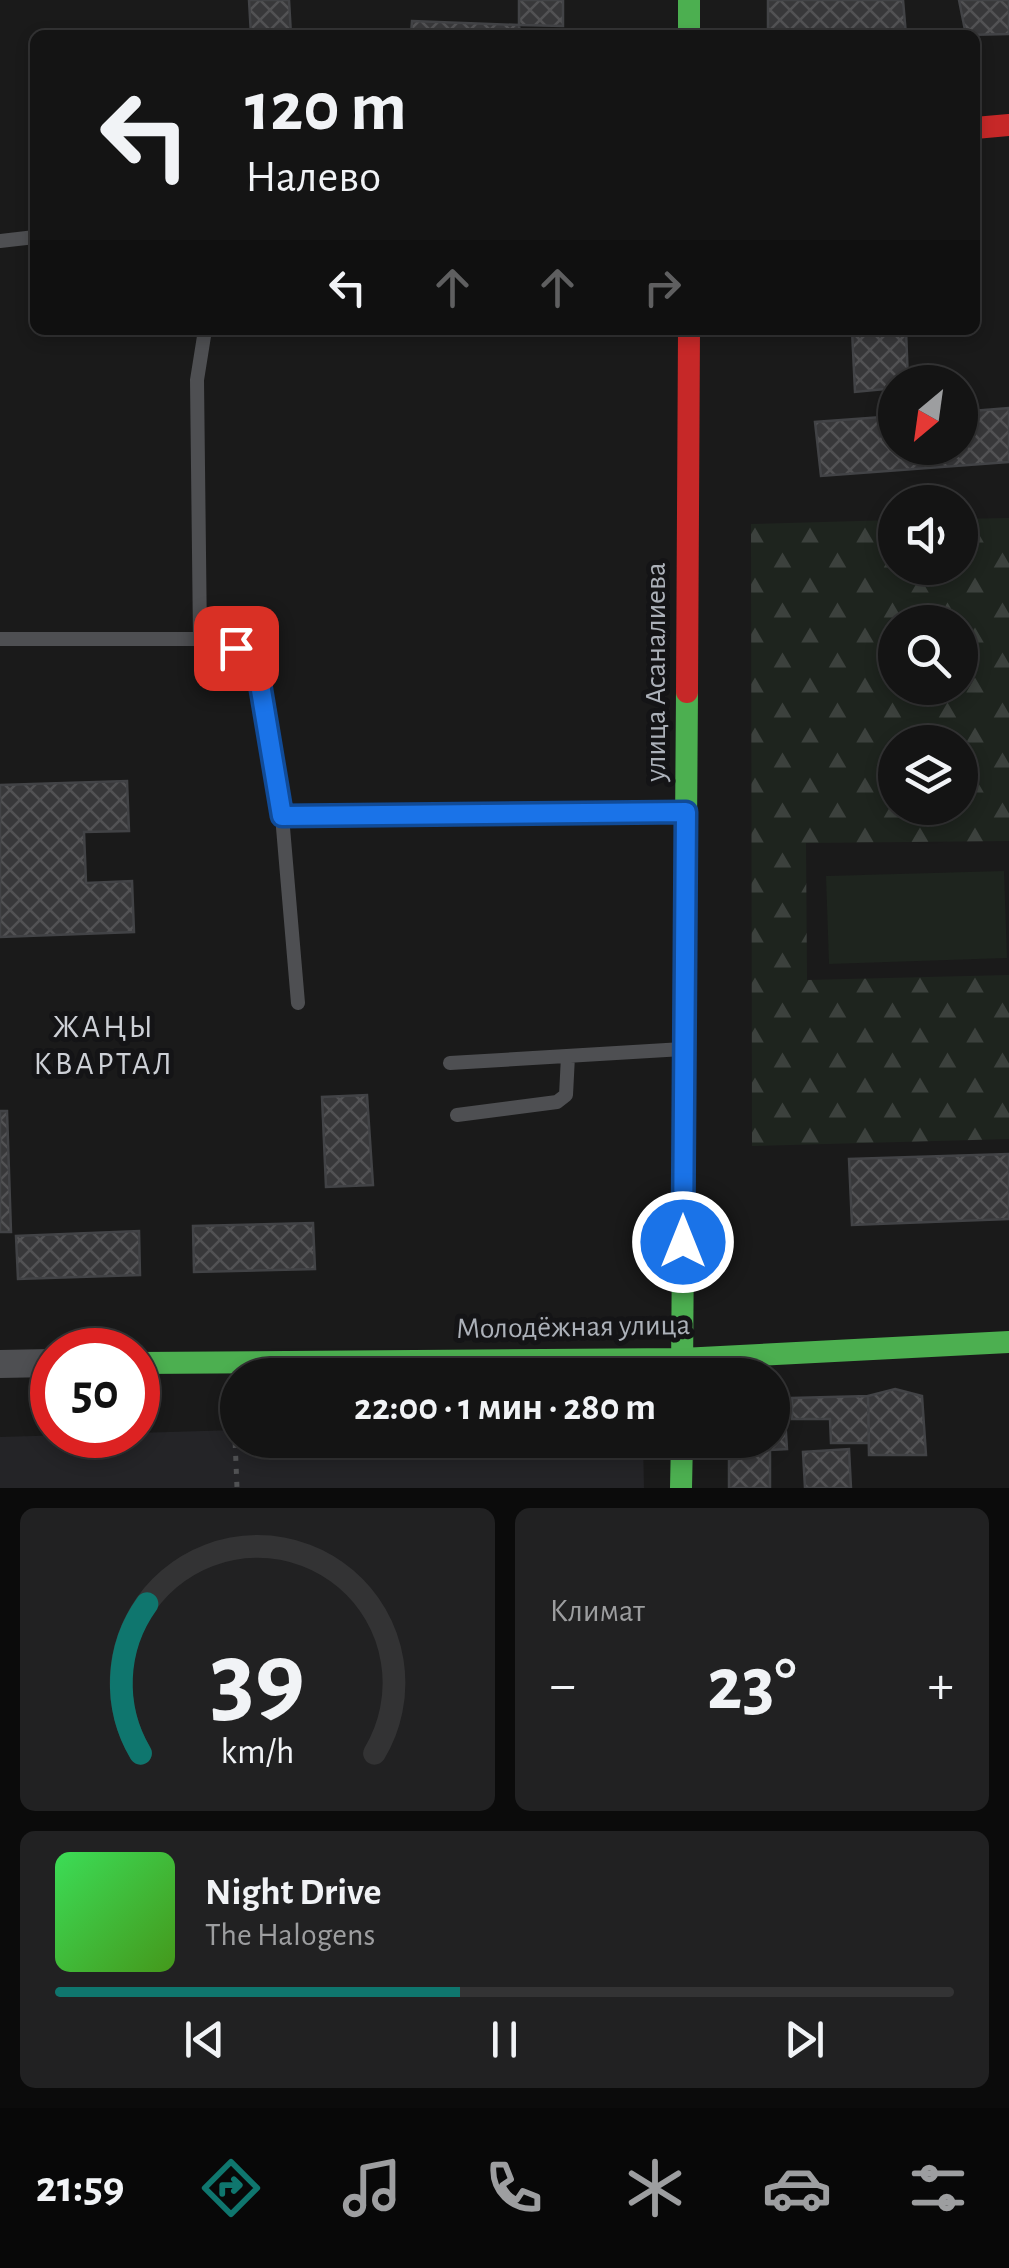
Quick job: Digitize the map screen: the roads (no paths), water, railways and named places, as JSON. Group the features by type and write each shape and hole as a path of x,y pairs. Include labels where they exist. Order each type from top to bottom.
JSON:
{"main road":[{"path":"689,0 689,30"},
{"path":"980,127 1009,124"},
{"name":"улица Асаналиева","path":"682,1358 689,335"},
{"name":"Молодёжная улица","path":"790,1359 1009,1342"},
{"name":"Молодёжная улица","path":"160,1363 220,1362"},
{"path":"682,1458 682,1488"}],"street":[{"path":"0,1364 30,1363"}],"lane":[{"path":"0,241 30,238"},
{"path":"200,639 197,380 204,335"},
{"path":"0,639 200,639 236,648 258,672 282,816 298,1003"},
{"path":"282,816 686,812"},
{"path":"450,1063 684,1048"},
{"path":"457,1115 557,1102 566,1095 568,1056"}],"district":[{"name":"ЖАҢЫ КВАРТАЛ","path":"104,1046"}]}
